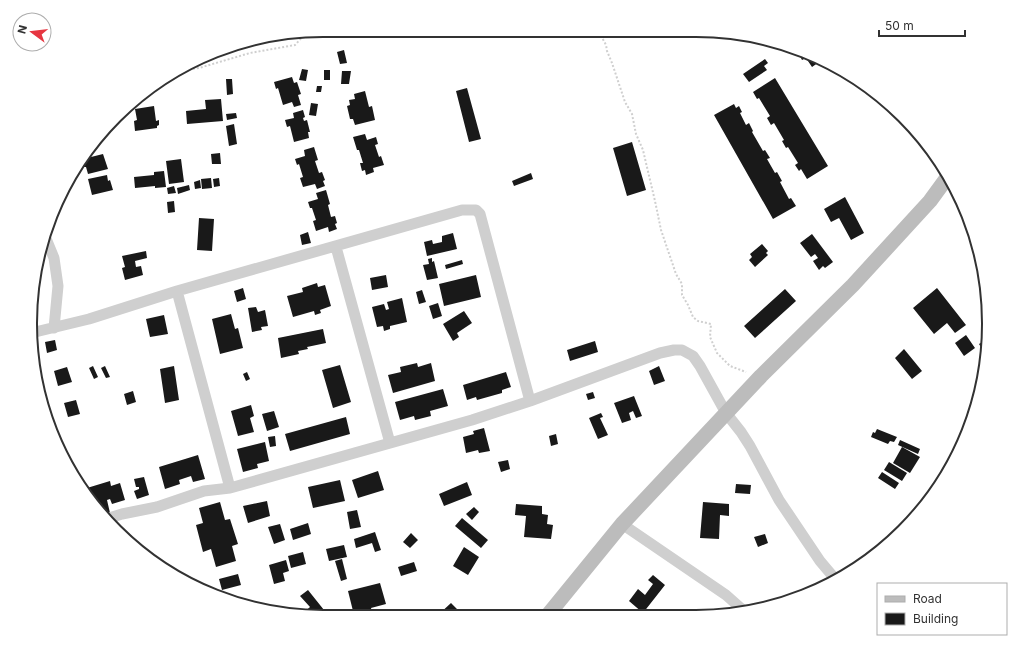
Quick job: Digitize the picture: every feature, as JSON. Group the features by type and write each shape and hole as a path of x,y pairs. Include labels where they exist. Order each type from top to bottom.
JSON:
{"street":[{"path":"552,610 622,524 761,376 868,268 930,202 944,181"},
{"path":"37,332 89,319 177,291 462,210 476,210 480,214 530,401"},
{"path":"48,245 54,258 58,286 54,328"},
{"path":"336,247 390,443"},
{"path":"177,291 230,488"},
{"path":"113,517 157,507 204,492 230,488 472,420 530,401 660,353 682,350 693,356 700,366 726,413 750,446 779,500 820,561 832,575"},
{"path":"622,524 726,595 738,607"}],"path":[{"path":"602,37 606,45 625,102 632,114 636,134 643,150 661,230 676,274 682,284 682,295 693,317 698,321 711,324 710,337 717,353 730,366 753,375 761,376"},
{"path":"193,69 250,53 295,45 301,38"}],"building":[{"path":"344,50 347,63 340,64 337,52"},
{"path":"765,59 768,63 764,66 767,70 749,82 743,74"},
{"path":"807,60 816,64 812,67"},
{"path":"302,69 308,70 306,81 299,80"},
{"path":"324,70 330,70 330,80 324,80"},
{"path":"342,71 351,71 349,84 341,84"},
{"path":"292,77 294,83 297,82 301,94 298,95 301,105 294,107 292,102 283,105 278,88 276,89 274,82"},
{"path":"775,78 828,166 807,179 801,169 799,171 795,165 798,163 788,147 786,148 782,141 784,140 774,123 771,125 767,118 770,116 759,98 757,99 753,92"},
{"path":"226,79 232,79 233,94 227,95"},
{"path":"317,86 322,86 321,92 316,92"},
{"path":"467,88 481,139 469,142 456,91"},
{"path":"365,91 369,107 372,106 375,120 355,125 353,119 350,119 347,106 350,105 349,100 355,99 354,94"},
{"path":"221,99 223,121 187,124 186,111 206,109 205,100"},
{"path":"311,103 318,104 316,116 309,115"},
{"path":"734,104 736,108 739,106 742,112 740,113 746,125 749,123 753,131 752,132 763,151 765,150 770,158 767,159 775,173 777,172 782,181 780,182 789,199 791,198 796,206 773,219 714,115"},
{"path":"154,106 156,121 159,120 159,125 157,128 135,131 134,121 137,120 135,109"},
{"path":"303,110 305,117 303,118 304,121 307,120 310,132 308,132 309,138 294,142 290,126 287,127 285,120 294,118 293,113"},
{"path":"236,113 237,118 227,120 226,114"},
{"path":"234,124 237,144 229,146 226,126"},
{"path":"365,134 367,140 376,137 378,144 375,145 379,157 381,156 384,165 373,168 374,172 366,175 365,170 362,171 360,163 363,163 353,137"},
{"path":"632,142 646,190 627,196 613,148"},
{"path":"314,147 318,160 315,161 319,173 322,172 325,180 323,181 325,186 317,189 315,184 303,187 300,178 303,177 299,164 297,165 295,159 305,156 304,150"},
{"path":"220,153 221,164 212,164 211,154"},
{"path":"103,154 108,169 88,174 86,167 84,166 90,157"},
{"path":"181,159 184,182 169,184 166,161"},
{"path":"164,171 166,187 155,188 155,186 135,188 134,177 154,175 154,172"},
{"path":"531,173 533,179 514,186 512,181"},
{"path":"107,175 108,181 110,180 113,190 92,195 88,179"},
{"path":"211,178 212,188 202,189 201,179"},
{"path":"219,178 220,186 214,187 213,179"},
{"path":"200,180 201,188 195,189 194,182"},
{"path":"189,185 190,190 178,194 177,188"},
{"path":"174,186 176,193 168,194 167,188"},
{"path":"326,190 330,204 328,205 331,217 335,216 337,223 335,224 337,229 329,232 328,227 316,231 313,221 316,220 312,208 310,208 308,202 318,199 316,193"},
{"path":"845,197 864,233 851,240 839,218 831,222 824,209"},
{"path":"174,201 175,212 168,213 167,202"},
{"path":"199,218 214,219 212,251 197,250"},
{"path":"308,232 311,243 302,245 300,235"},
{"path":"453,233 457,249 427,256 424,242 432,240 433,244 442,242 442,236"},
{"path":"812,234 833,262 825,268 823,266 819,270 813,261 818,258 815,254 811,257 800,243"},
{"path":"762,244 768,251 766,253 768,255 755,267 749,260 752,257 750,254"},
{"path":"146,251 147,258 135,261 136,267 141,266 143,275 125,280 122,268 125,267 122,256"},
{"path":"432,258 438,278 427,280 423,265 429,264 428,259"},
{"path":"462,260 463,264 446,269 445,265"},
{"path":"386,275 388,287 372,290 370,278"},
{"path":"476,275 481,297 444,306 439,284"},
{"path":"317,283 318,287 325,285 331,306 320,310 321,313 315,315 314,311 293,317 287,296 303,292 302,288"},
{"path":"243,288 246,299 237,302 234,291"},
{"path":"937,288 966,325 955,333 947,323 934,334 913,308"},
{"path":"785,289 796,301 755,338 744,326"},
{"path":"422,290 426,302 419,304 416,292"},
{"path":"402,298 407,322 390,326 390,329 384,331 383,326 377,327 372,307 384,304 386,310 389,309 387,302"},
{"path":"438,303 442,316 433,319 429,306"},
{"path":"256,307 258,312 265,310 268,326 261,327 262,330 252,332 248,308"},
{"path":"464,311 472,323 457,333 459,337 453,341 443,324"},
{"path":"231,314 235,329 238,328 243,348 220,354 212,319"},
{"path":"164,315 168,334 150,337 146,319"},
{"path":"323,329 326,343 307,347 308,349 298,351 299,354 281,358 278,338"},
{"path":"966,335 975,348 964,356 955,343"},
{"path":"55,340 57,350 47,353 45,342"},
{"path":"595,341 598,352 570,361 567,350"},
{"path":"904,349 922,371 912,379 895,358"},
{"path":"417,363 418,367 431,363 435,381 393,393 388,375 401,372 400,367"},
{"path":"340,365 351,402 333,408 322,370"},
{"path":"93,366 98,377 94,379 89,368"},
{"path":"105,366 110,377 106,378 101,368"},
{"path":"174,366 179,400 165,403 160,369"},
{"path":"659,366 665,381 654,385 649,371"},
{"path":"67,367 72,382 58,386 54,371"},
{"path":"247,372 250,379 246,381 243,374"},
{"path":"506,372 511,387 502,390 502,393 477,400 476,397 467,400 463,385"},
{"path":"443,389 448,406 430,411 431,416 415,420 414,416 400,420 395,402"},
{"path":"133,391 136,402 127,405 124,394"},
{"path":"593,392 595,398 588,400 586,394"},
{"path":"634,396 642,416 636,418 633,411 629,413 631,420 622,423 614,403"},
{"path":"76,400 80,414 68,417 64,403"},
{"path":"251,405 254,416 250,418 254,432 238,436 231,411"},
{"path":"274,411 279,427 267,431 262,414"},
{"path":"601,413 603,417 600,418 608,435 598,439 589,418"},
{"path":"346,417 350,434 290,451 285,434"},
{"path":"484,428 490,451 479,453 478,450 466,453 463,437 474,434 473,431"},
{"path":"877,429 897,437 894,442 890,441 888,444 871,437 873,432 875,433"},
{"path":"556,434 558,444 551,446 549,436"},
{"path":"275,436 276,446 270,447 268,437"},
{"path":"900,440 920,449 918,454 898,445"},
{"path":"265,442 269,461 257,464 258,468 243,472 237,449"},
{"path":"902,447 920,457 910,473 893,463"},
{"path":"198,455 205,479 193,482 191,476 179,480 180,484 165,489 159,467"},
{"path":"508,460 510,469 501,472 498,462"},
{"path":"889,462 907,473 902,481 884,470"},
{"path":"378,471 384,490 358,498 352,480"},
{"path":"882,472 899,483 895,489 878,478"},
{"path":"144,477 149,495 137,499 134,491 139,489 139,487 136,487 134,479"},
{"path":"340,480 345,501 313,508 308,487"},
{"path":"110,481 111,486 120,483 125,500 112,504 110,499 107,500 109,513 88,488"},
{"path":"467,482 472,495 444,506 439,494"},
{"path":"736,484 751,485 750,494 735,493"},
{"path":"267,501 270,516 248,523 243,506"},
{"path":"220,502 225,520 230,519 238,544 232,546 236,561 216,567 211,549 203,552 196,525 203,523 199,508"},
{"path":"703,502 729,504 729,516 720,515 719,539 700,538"},
{"path":"516,504 542,506 542,514 548,515 547,524 553,525 551,539 524,537 526,516 515,515"},
{"path":"474,507 479,512 472,520 466,514"},
{"path":"357,510 361,527 350,529 347,512"},
{"path":"462,518 488,540 481,548 455,526"},
{"path":"308,523 311,534 293,540 290,529"},
{"path":"280,524 285,540 274,544 268,527"},
{"path":"375,532 381,550 375,552 372,543 356,548 354,539"},
{"path":"411,533 418,540 410,548 403,542"},
{"path":"765,534 768,543 758,547 754,537"},
{"path":"344,545 347,557 329,561 326,549"},
{"path":"464,547 479,557 468,575 453,566"},
{"path":"303,552 306,564 291,568 288,556"},
{"path":"342,559 347,579 341,581 335,561"},
{"path":"286,560 289,571 283,573 285,581 274,584 269,565"},
{"path":"414,562 417,571 401,576 398,567"},
{"path":"238,574 241,585 222,590 219,579"},
{"path":"653,575 665,585 645,610 640,610 629,601 638,589 645,595 653,584 648,580"},
{"path":"380,583 386,604 371,608 372,610 353,610 348,591"},
{"path":"308,590 324,610 308,609 310,607 300,596"},
{"path":"451,603 458,610 443,610"}]}
